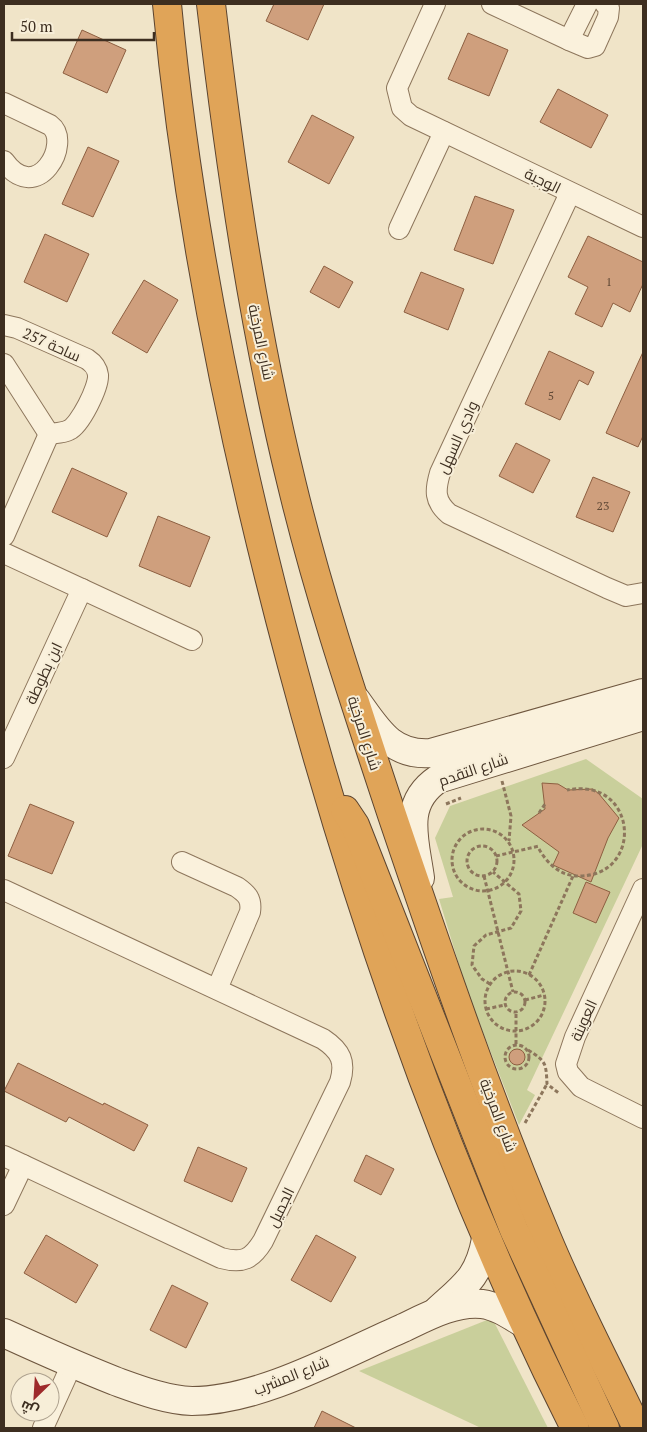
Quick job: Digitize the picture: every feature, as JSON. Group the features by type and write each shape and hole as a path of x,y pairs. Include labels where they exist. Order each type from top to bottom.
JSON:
{"highway":[{"path":"167,4 182,134 207,288 228,398 259,542 324,784 369,930 409,1040 486,1239 523,1323 575,1428"},
{"name":"شارع المرخية","path":"210,4 229,157 252,298 291,484 320,590 353,697 424,911 511,1148 548,1241 637,1428"},
{"path":"324,784 342,804 355,825 514,1230 605,1428"}],"street":[{"name":"الوجبة","path":"435,4 397,88 402,108 411,116 643,227"},
{"path":"492,4 588,48 595,46 609,13 605,4"},
{"path":"569,40 587,4"},
{"path":"4,103 50,125 55,129 58,140 47,169 38,177 26,178 10,168 4,161"},
{"path":"399,229 444,132"},
{"name":"وادي السهل","path":"570,193 440,473 435,488 436,498 441,507 449,514 607,588 626,596 643,593"},
{"name":"ساحة 257","path":"4,325 17,328 87,359 94,365 98,373 98,382 81,419 69,430 50,434"},
{"path":"4,364 50,434 4,536"},
{"path":"4,553 192,640"},
{"name":"ابن بطوطة","path":"4,758 82,589"},
{"name":"شارع التقدم","path":"353,697 383,736 392,744 402,750 419,754 431,753 643,693"},
{"name":"شارع التقدم","path":"424,911 412,817 422,793 438,779 497,759 643,716"},
{"path":"182,862 237,887 244,892 251,904 250,912 217,989"},
{"name":"العوينة","path":"643,889 575,1037 566,1064 568,1072 581,1087 643,1118"},
{"name":"الجميل","path":"4,890 323,1040 335,1048 342,1058 344,1070 340,1082 256,1253 234,1262 221,1258 4,1156"},
{"path":"4,1205 22,1165"},
{"name":"شارع المشرب","path":"432,1315 477,1271 483,1260 486,1239"},
{"name":"شارع المشرب","path":"4,1333 72,1364 166,1397 192,1401 245,1393 278,1383 432,1315 463,1305 482,1304 501,1310 523,1323"},
{"path":"43,1428 72,1364"}],"path":[{"path":"497,759 510,811 509,842 513,851 514,868 505,883 487,891 477,891 468,888 457,877 451,862 456,843 463,835 482,828 492,830 509,842"},
{"path":"496,856 539,847 544,856 556,869 573,876 598,873 609,867 623,847 625,829 620,811 613,801 603,794 579,787 567,790"},
{"path":"539,813 544,804"},
{"path":"481,846 490,848 496,856 497,864 493,872 484,876 474,874 468,867 469,853 481,846"},
{"path":"490,984 482,979 472,965 472,951 481,938 511,928 521,911 519,894 493,872"},
{"path":"484,876 513,992"},
{"path":"529,975 573,876"},
{"path":"507,972 529,975 536,980 544,995 544,1004 538,1020 523,1030 514,1031 507,1030 493,1023 486,1009 485,1000 490,984 507,972"},
{"path":"513,992 522,994 525,1000 525,1006 516,1012 508,1010 505,1005 507,996 513,992"},
{"path":"525,1000 544,995"},
{"path":"486,1009 505,1005"},
{"path":"516,1012 514,1031 516,1044"},
{"path":"516,1044 526,1047 530,1057 527,1064 517,1069 510,1067 504,1057 506,1050 516,1044"},
{"path":"511,1148 547,1084"}],"green space":[{"path":"586,759 643,799 643,844 527,1090 535,1095 519,1125 467,991 439,899 453,897 435,838 450,806"},
{"path":"492,1318 548,1428 481,1428 359,1371"}],"building":[{"path":"274,4 324,4 308,40 266,21"},
{"path":"82,30 126,50 107,93 63,73"},
{"path":"468,33 508,50 489,96 448,79"},
{"path":"558,89 608,115 591,148 540,122"},
{"path":"312,115 354,137 329,184 288,162"},
{"path":"88,147 119,161 93,217 62,204"},
{"path":"475,196 514,210 493,264 454,250"},
{"path":"45,234 89,254 67,302 24,282"},
{"path":"588,236 643,262 643,284 630,312 613,303 602,327 575,314 588,287 568,277"},
{"path":"324,266 353,282 339,308 310,292"},
{"path":"421,272 464,289 448,330 404,312"},
{"path":"144,280 178,300 147,353 112,333"},
{"path":"549,351 594,372 588,385 579,380 560,420 525,404"},
{"path":"643,352 643,436 638,447 606,433"},
{"path":"516,443 550,460 533,493 499,476"},
{"path":"72,468 127,493 107,537 52,512"},
{"path":"593,477 630,492 613,532 576,517"},
{"path":"158,516 210,537 190,587 139,566"},
{"path":"542,783 558,784 568,790 593,789 619,818 608,838 591,882 553,865 559,852 522,825 545,809"},
{"path":"30,804 74,822 52,874 8,856"},
{"path":"586,882 610,892 596,923 573,913"},
{"path":"517,1049 525,1057 517,1065 509,1057"},
{"path":"18,1063 148,1125 134,1151 69,1117 66,1122 4,1091"},
{"path":"198,1147 247,1168 232,1202 184,1181"},
{"path":"366,1155 394,1169 381,1195 354,1181"},
{"path":"46,1235 98,1265 76,1303 24,1273"},
{"path":"316,1235 356,1257 331,1302 291,1280"},
{"path":"172,1285 208,1303 186,1348 150,1330"},
{"path":"322,1411 356,1428 314,1428"}]}
